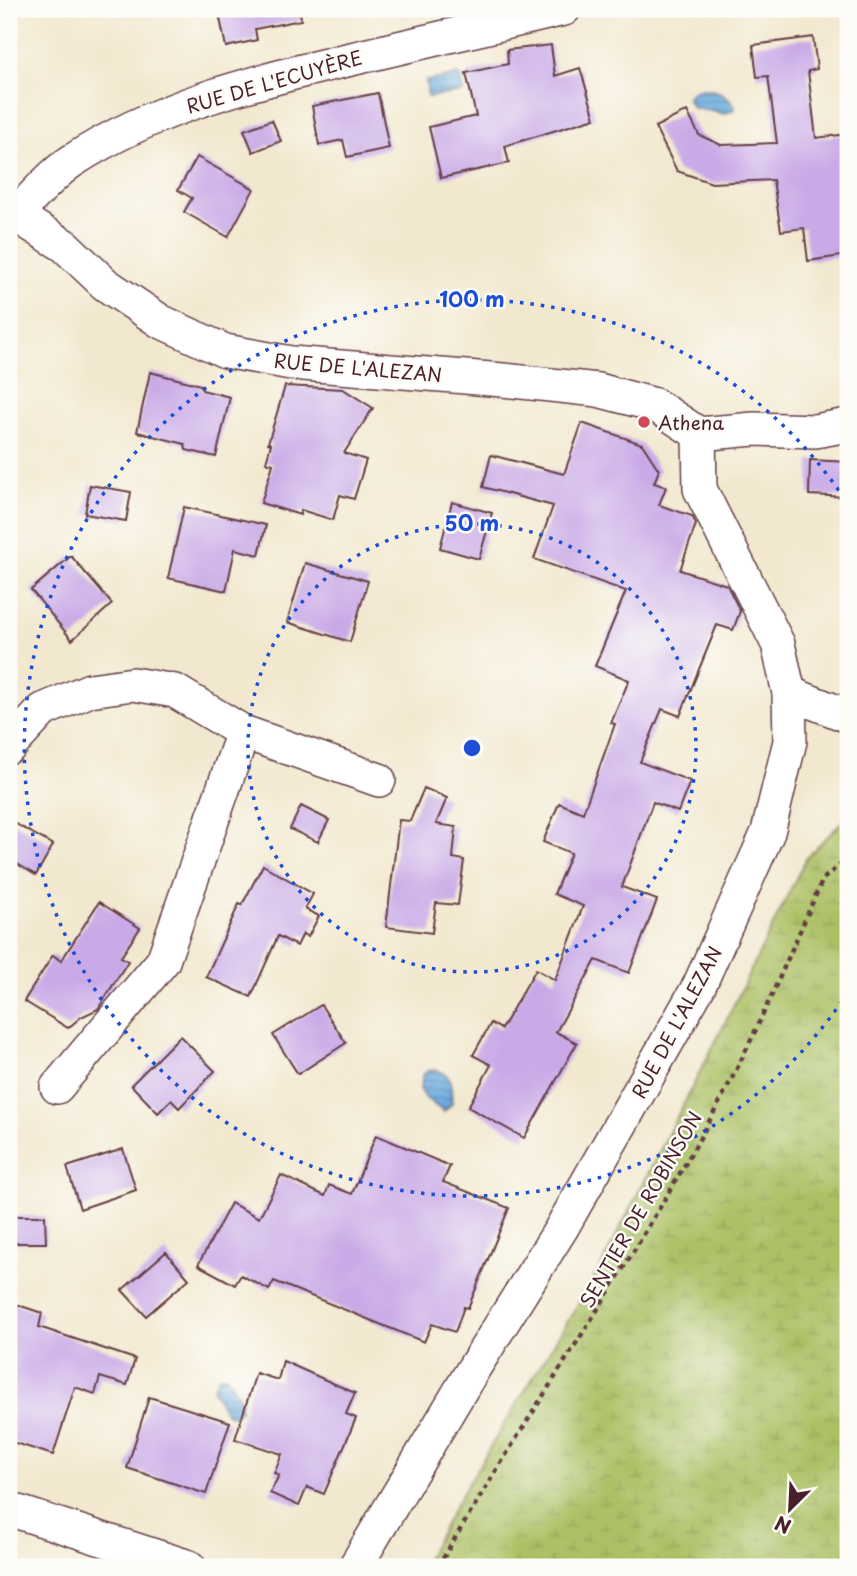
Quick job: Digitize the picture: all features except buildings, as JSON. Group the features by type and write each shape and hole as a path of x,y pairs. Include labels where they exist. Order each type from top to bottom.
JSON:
{"street":[{"name":"RUE DE L'ECUYÈRE","path":"11,213 69,163 113,136 162,113 225,91 298,71 564,9"},
{"name":"RUE DE L'ALEZAN","path":"11,213 65,246 105,284 160,321 225,351 291,363 598,390 654,405 699,434 700,489 778,644 789,693 790,741 768,832 699,986 561,1229 355,1567"},
{"path":"699,434 754,429 815,431 848,425"},
{"path":"9,747 43,710 90,690 133,684 175,691 243,732 379,780"},
{"path":"789,693 848,716"},
{"path":"57,1087 163,961 243,732"},
{"path":"9,1508 189,1567"}],"path":[{"name":"SENTIER DE ROBINSON","path":"438,1567 491,1476 594,1316 728,1086 823,879 848,858"}],"green space":[{"path":"848,816 848,1567 422,1567 461,1495 599,1270 806,858"}],"water":[{"path":"460,75 463,92 428,97 426,81"},
{"path":"696,89 713,90 723,94 735,107 734,110 724,114 692,107 687,97"},
{"path":"429,1070 443,1073 450,1080 452,1103 444,1112 426,1098 420,1089 423,1075"},
{"path":"219,1376 227,1376 241,1401 240,1410 233,1416 226,1413 213,1389"}],"place":[{"name":"Athena","path":"644,422"}]}
